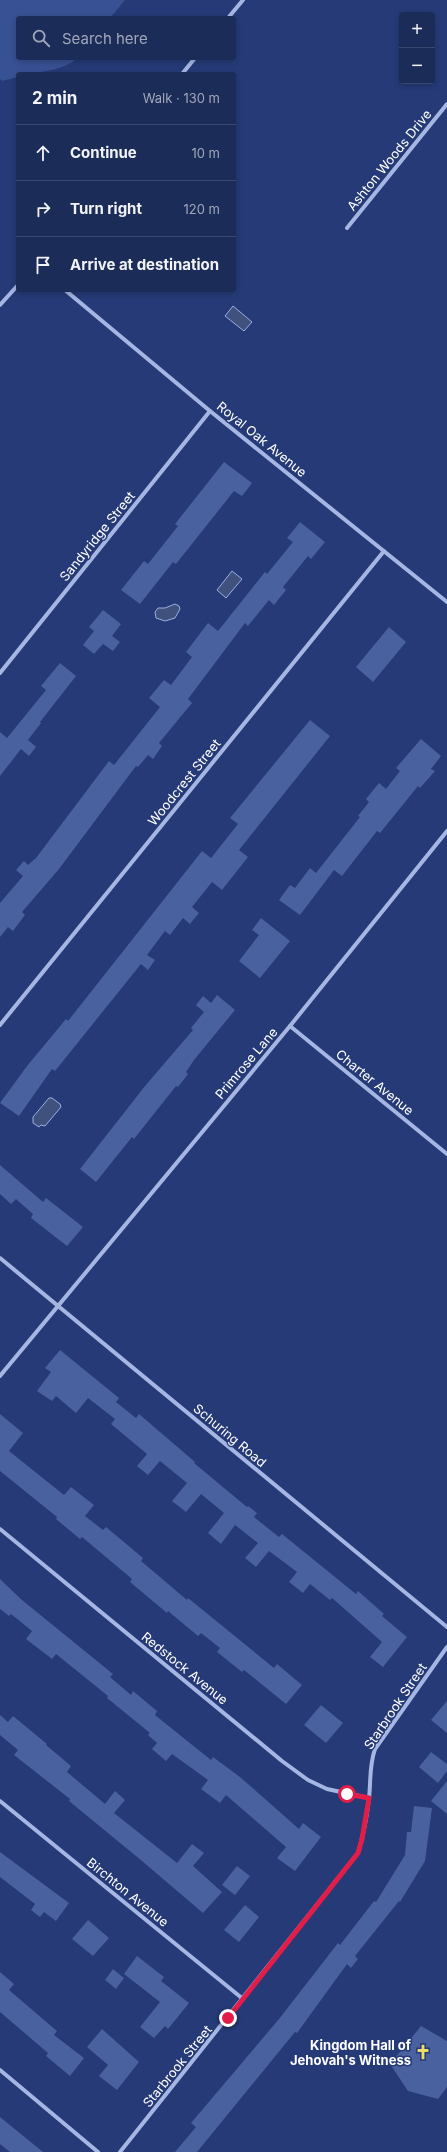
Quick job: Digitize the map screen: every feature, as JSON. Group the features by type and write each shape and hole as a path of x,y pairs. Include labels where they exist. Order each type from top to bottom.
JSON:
{"street":[{"path":"230,16 243,0"},
{"path":"184,72 193,60"},
{"name":"Ashton Woods Drive","path":"348,228 447,104"},
{"path":"0,305 16,287"},
{"name":"Royal Oak Avenue","path":"68,292 210,411 447,602"},
{"name":"Sandyridge Street","path":"0,673 210,411"},
{"name":"Woodcrest Street","path":"0,1025 384,550"},
{"name":"Primrose Lane","path":"0,1376 290,1026 447,831"},
{"name":"Charter Avenue","path":"290,1026 447,1154"},
{"name":"Schuring Road","path":"0,1258 447,1627"},
{"name":"Redstock Avenue","path":"0,1530 308,1780 327,1789 369,1798"},
{"name":"Starbrook Street","path":"120,2152 358,1853 369,1798 370,1762 375,1749 447,1647"},
{"name":"Birchton Avenue","path":"0,1801 243,1999"},
{"path":"0,2070 98,2152"}],"shaded area":[{"path":"0,0 125,0 112,16 16,16 16,60 74,60 65,66 58,68 41,72 16,72 16,78 2,81 0,79"},
{"path":"233,306 252,322 244,331 225,316"},
{"path":"232,571 242,579 226,598 217,590"},
{"path":"175,604 179,606 180,609 175,618 165,621 156,618 155,612 158,608 165,608"},
{"path":"49,1098 52,1098 60,1104 61,1107 45,1126 41,1125 39,1127 33,1123 33,1117"}],"building":[{"path":"224,462 252,483 242,496 234,491 176,564 173,562 140,604 121,590 144,561 148,564 178,526 175,524"},
{"path":"300,522 325,542 311,559 308,556 283,587 286,590 274,605 269,600 248,626 245,623 188,699 192,703 159,743 162,746 153,759 148,755 138,767 136,766 59,869 22,912 25,915 13,931 8,927 0,937 0,903 23,876 16,870 24,861 28,865 36,858 109,761 114,765 160,707 149,698 164,680 171,685 192,657 186,652 208,623 218,631 265,572 267,574 293,542 287,538"},
{"path":"103,610 121,624 112,636 120,642 113,651 103,644 94,654 83,645 94,631 89,627"},
{"path":"389,627 406,642 373,682 356,667"},
{"path":"60,663 76,676 28,740 36,747 29,756 21,749 0,776 0,732 7,738 46,690 41,686"},
{"path":"310,720 330,736 239,850 248,857 222,890 212,882 192,907 199,913 190,924 183,918 170,935 165,931 147,955 155,960 148,970 141,964 55,1071 52,1069 19,1116 0,1103 27,1066 66,1019 68,1021 202,851 211,858 238,824 230,818"},
{"path":"421,739 441,756 431,769 435,771 420,788 418,786 380,833 377,831 342,876 334,870 300,915 279,900 290,885 295,888 310,868 316,873 360,817 358,816 369,802 366,799 379,783 386,789 400,771 396,768"},
{"path":"261,918 290,941 260,978 239,961 259,935 252,930"},
{"path":"217,995 235,1010 194,1060 186,1072 188,1074 178,1087 176,1086 134,1139 132,1137 96,1182 80,1169 145,1086 193,1030 191,1028 204,1012 196,1005 203,996 211,1003"},
{"path":"0,1165 43,1202 46,1198 83,1227 67,1246 31,1218 33,1214 16,1199 11,1204 0,1194"},
{"path":"60,1350 119,1398 116,1402 136,1418 139,1414 195,1462 194,1463 247,1507 248,1506 257,1513 254,1517 279,1537 282,1534 356,1594 358,1591 384,1614 382,1616 407,1637 383,1667 370,1657 382,1642 332,1598 330,1600 310,1584 303,1593 289,1582 297,1572 269,1551 256,1567 245,1558 258,1543 235,1525 221,1544 208,1533 224,1513 201,1494 186,1512 172,1501 187,1483 160,1461 148,1475 137,1466 147,1454 111,1424 115,1419 88,1398 76,1413 56,1396 52,1401 37,1391 51,1372 45,1368"},
{"path":"0,1414 23,1433 9,1451 64,1495 71,1487 94,1505 85,1516 103,1530 106,1527 143,1558 141,1561 187,1600 188,1598 274,1668 277,1664 302,1685 286,1704 244,1670 242,1672 217,1652 220,1648 201,1633 198,1636 168,1611 167,1613 130,1582 132,1579 82,1537 80,1539 56,1519 57,1517 0,1471"},
{"path":"0,1579 22,1600 113,1674 110,1677 131,1695 133,1691 157,1711 155,1715 211,1760 213,1757 240,1777 299,1829 303,1823 321,1837 295,1871 277,1858 286,1847 226,1795 220,1803 201,1789 208,1780 172,1754 166,1761 152,1749 157,1743 148,1735 150,1733 107,1698 108,1696 56,1654 52,1659 26,1639 32,1631 11,1614 9,1616 0,1609"},
{"path":"447,1701 447,1733 431,1720"},
{"path":"321,1705 343,1723 326,1743 304,1725"},
{"path":"0,1715 8,1722 13,1716 47,1744 46,1745 71,1766 67,1772 105,1804 115,1791 125,1800 114,1813 177,1863 192,1844 204,1853 193,1866 222,1892 203,1913 69,1801 70,1799 14,1755 18,1750 0,1735"},
{"path":"431,1752 447,1764 447,1771 438,1783 419,1767"},
{"path":"447,1781 447,1814 431,1801"},
{"path":"414,1806 432,1808 425,1861 400,1902 399,1901 355,1956 358,1959 351,1968 347,1964 297,2033 295,2032 197,2152 175,2152 196,2127 191,2123 279,2019 338,1943 340,1945 374,1901 376,1902 405,1855 407,1832 411,1832"},
{"path":"0,1852 69,1903 56,1921 44,1912 40,1917 31,1910 35,1904 0,1877"},
{"path":"237,1866 250,1876 235,1895 222,1885"},
{"path":"245,1905 259,1917 239,1942 224,1930"},
{"path":"88,1920 109,1938 93,1956 72,1939"},
{"path":"137,1956 164,1977 161,1981 189,2003 168,2029 165,2026 154,2038 140,2027 160,2002 124,1974"},
{"path":"113,1969 124,1978 116,1989 105,1980"},
{"path":"0,1972 14,1984 9,1990 57,2031 54,2035 84,2058 70,2076 46,2056 48,2053 0,2012"},
{"name":"Kingdom Hall of Jehovah's Witness","path":"421,2026 447,2041 447,2087 438,2099 408,2091 390,2064"},
{"path":"102,2029 139,2062 117,2090 99,2076 108,2065 87,2047"},
{"path":"0,2117 43,2152 10,2152 0,2144"}],"place":[{"name":"Kingdom Hall of Jehovah's Witness","path":"423,2052"}],"route":[{"path":"228,2018 358,1853 369,1798 347,1794"}]}
